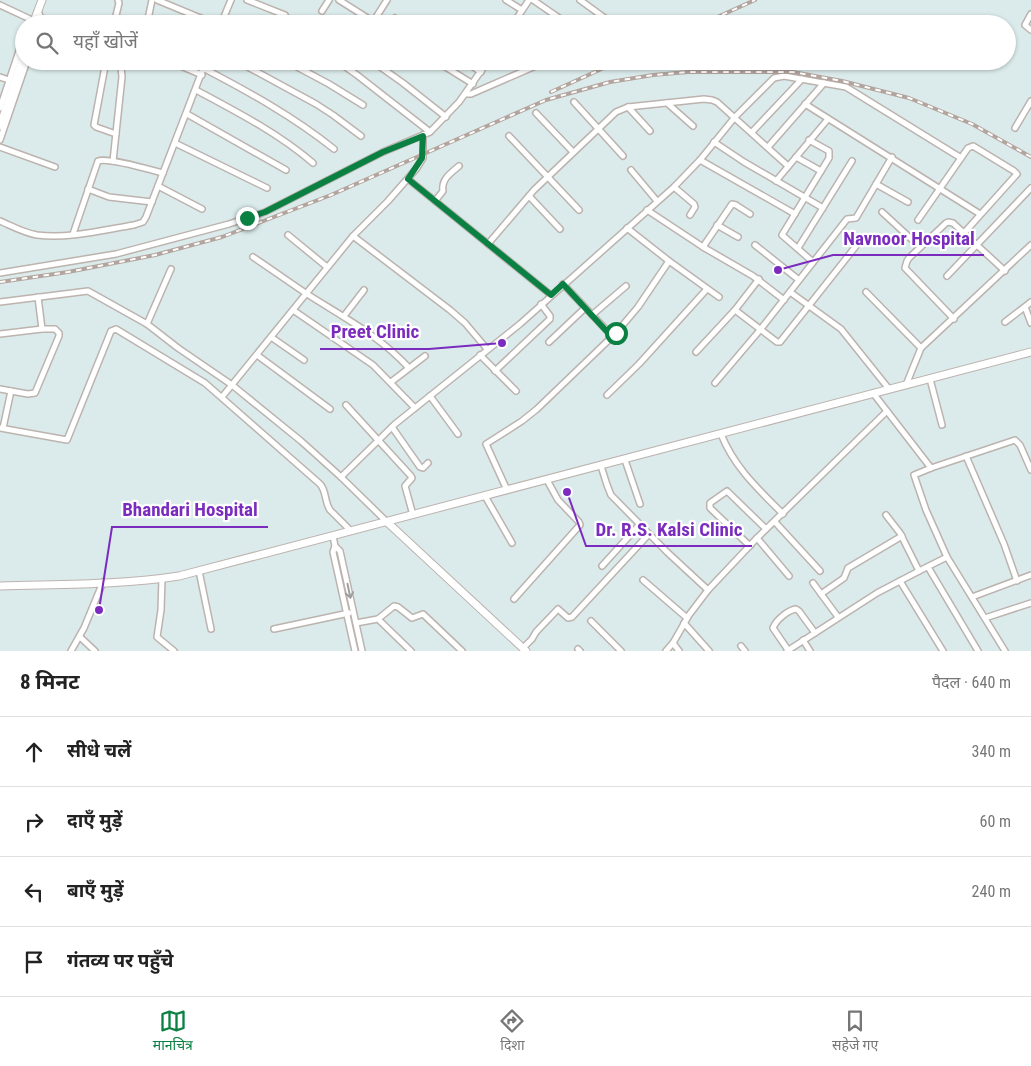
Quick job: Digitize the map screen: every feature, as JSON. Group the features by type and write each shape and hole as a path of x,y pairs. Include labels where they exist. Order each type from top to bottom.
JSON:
{"main road":[{"path":"36,15 42,0"},
{"path":"0,126 19,70"},
{"path":"0,586 162,578 199,571 1031,352"},
{"path":"387,522 525,650"}],"street":[{"path":"116,15 118,0"},
{"path":"149,15 152,0"},
{"path":"157,0 193,15"},
{"path":"224,15 230,0"},
{"path":"247,0 285,15"},
{"path":"322,11 329,0"},
{"path":"339,0 362,15"},
{"path":"379,15 387,0"},
{"path":"506,0 522,10"},
{"path":"519,15 531,0 554,15"},
{"path":"580,0 601,15"},
{"path":"0,5 19,15"},
{"path":"1031,14 1024,25 1031,30"},
{"path":"0,107 15,62"},
{"path":"0,140 24,70"},
{"path":"104,70 94,124 96,127 116,134"},
{"path":"113,161 122,70"},
{"path":"190,70 202,75"},
{"path":"0,222 35,235 73,234 139,224 146,217 203,70"},
{"path":"207,70 253,94 295,120 334,149"},
{"path":"254,70 316,104 360,136"},
{"path":"303,70 363,105"},
{"path":"350,70 430,132"},
{"path":"385,70 446,117"},
{"path":"450,70 473,84"},
{"path":"0,273 116,254 229,224 265,212 383,152 430,132 466,94 481,72 478,70"},
{"path":"466,94 471,94 526,70"},
{"path":"342,477 392,428 520,324 674,187 700,160 735,117 774,78 784,76 849,88 961,158"},
{"path":"0,77 9,80"},
{"path":"752,132 802,80"},
{"path":"768,147 824,83"},
{"path":"196,90 275,135 313,164"},
{"path":"488,244 547,177 616,112 628,108 712,100 735,117 788,166"},
{"path":"1015,128 1031,101"},
{"path":"574,102 623,156"},
{"path":"667,103 693,126"},
{"path":"805,104 980,214"},
{"path":"628,108 650,131"},
{"path":"536,113 573,152"},
{"path":"187,114 286,170"},
{"path":"776,181 828,119"},
{"path":"222,397 353,236 408,179 422,158 423,136"},
{"path":"509,136 579,210"},
{"path":"809,140 830,153 829,158 782,235 813,262"},
{"path":"714,142 823,208"},
{"path":"175,143 267,188"},
{"path":"918,220 968,148 973,146 1017,174 964,233"},
{"path":"0,147 55,167"},
{"path":"796,157 821,171"},
{"path":"715,383 760,330 847,219 856,218 892,157"},
{"path":"700,160 795,214"},
{"path":"73,234 98,161 113,161 163,173"},
{"path":"798,248 852,161"},
{"path":"435,201 443,191 443,180 459,166"},
{"path":"631,170 657,201"},
{"path":"408,179 551,295"},
{"path":"876,184 908,202"},
{"path":"158,186 202,209"},
{"path":"674,187 694,204 690,215"},
{"path":"947,276 1031,188"},
{"path":"88,189 109,197 152,202"},
{"path":"529,196 560,229"},
{"path":"702,247 732,204 750,214"},
{"path":"647,210 702,247 758,280 784,300"},
{"path":"882,212 920,247"},
{"path":"954,319 905,268 906,261 920,247 948,222 977,244 1005,271"},
{"path":"717,225 738,237"},
{"path":"627,228 668,261 718,297"},
{"path":"288,235 327,267"},
{"path":"353,236 450,310 465,323 487,350"},
{"path":"735,310 760,330 777,342 780,342 860,242"},
{"path":"755,245 798,280"},
{"path":"906,385 921,348 1031,245"},
{"path":"253,257 344,316 389,348 409,368"},
{"path":"507,490 486,444 537,409 628,322 668,261"},
{"path":"148,324 170,270"},
{"path":"696,352 735,310 758,280"},
{"path":"563,284 612,337"},
{"path":"592,315 626,286"},
{"path":"607,395 639,364 707,289"},
{"path":"344,316 364,290"},
{"path":"0,302 88,291 148,324 178,348 232,385 342,477 387,522"},
{"path":"790,292 847,334 889,389"},
{"path":"866,292 921,348"},
{"path":"38,297 42,329"},
{"path":"1005,322 1031,302"},
{"path":"495,371 550,319 550,316 541,304"},
{"path":"1025,307 1031,322"},
{"path":"549,342 585,308"},
{"path":"293,310 374,365 415,408"},
{"path":"11,391 2,428 67,440 111,331 114,328 118,329 184,370 222,397 320,484 326,493 327,506 351,531"},
{"path":"0,334 42,329 55,329 59,333 36,392 32,394 0,389"},
{"path":"271,336 304,360"},
{"path":"257,355 330,409"},
{"path":"391,382 425,356"},
{"path":"480,356 516,391"},
{"path":"930,379 942,425"},
{"path":"873,393 932,468"},
{"path":"430,396 458,434"},
{"path":"346,405 411,476 411,479 405,486 413,515"},
{"path":"666,651 708,590 766,529 887,411"},
{"path":"392,428 420,467 422,468 428,464"},
{"path":"721,434 726,448 744,474 783,514"},
{"path":"1005,651 947,557 914,478 917,473 1015,440 1020,445 1031,470"},
{"path":"966,456 1004,544 1017,581"},
{"path":"625,460 640,504"},
{"path":"602,466 608,490 612,495 649,534 708,590"},
{"path":"514,599 580,525 558,500 547,480"},
{"path":"750,546 710,508 710,503 727,491 766,529"},
{"path":"485,496 512,542"},
{"path":"886,515 902,536 919,571"},
{"path":"775,522 820,571"},
{"path":"602,566 640,524"},
{"path":"525,650 536,632 558,609 568,618 572,617 649,534"},
{"path":"333,536 335,546 333,552 355,651"},
{"path":"821,594 844,578 848,568 902,536"},
{"path":"757,538 789,576"},
{"path":"335,546 340,551 362,651"},
{"path":"814,633 796,609 775,623 773,628 788,650 877,593 947,557"},
{"path":"928,567 978,651"},
{"path":"199,571 211,629"},
{"path":"972,596 1031,575"},
{"path":"162,578 161,610 157,637 174,651"},
{"path":"643,580 685,621 709,651"},
{"path":"900,581 943,651"},
{"path":"71,651 80,637 103,582"},
{"path":"813,583 838,618"},
{"path":"985,618 1031,603"},
{"path":"356,623 378,620 394,606 398,607 412,618 423,614 462,651"},
{"path":"274,629 353,612"},
{"path":"378,620 411,651"},
{"path":"591,621 621,651"},
{"path":"80,637 95,651"},
{"path":"803,640 810,651"},
{"path":"673,643 679,651"},
{"path":"741,646 745,651"}],"railway":[{"path":"722,15 755,0"},
{"path":"551,92 599,70"},
{"path":"0,282 68,272 155,255 222,237 331,195 546,100 610,82 653,75 688,72 793,72 842,81 909,98 972,124 1031,157"}],"place":[{"name":"Navnoor Hospital","path":"778,270"},
{"name":"Preet Clinic","path":"502,343"},
{"name":"Dr. R.S. Kalsi Clinic","path":"567,492"},
{"name":"Bhandari Hospital","path":"99,610"}],"route":[{"path":"247,218 265,212 383,152 423,136 423,156 421,162 408,179 551,295 563,284 612,337 616,333"}]}
